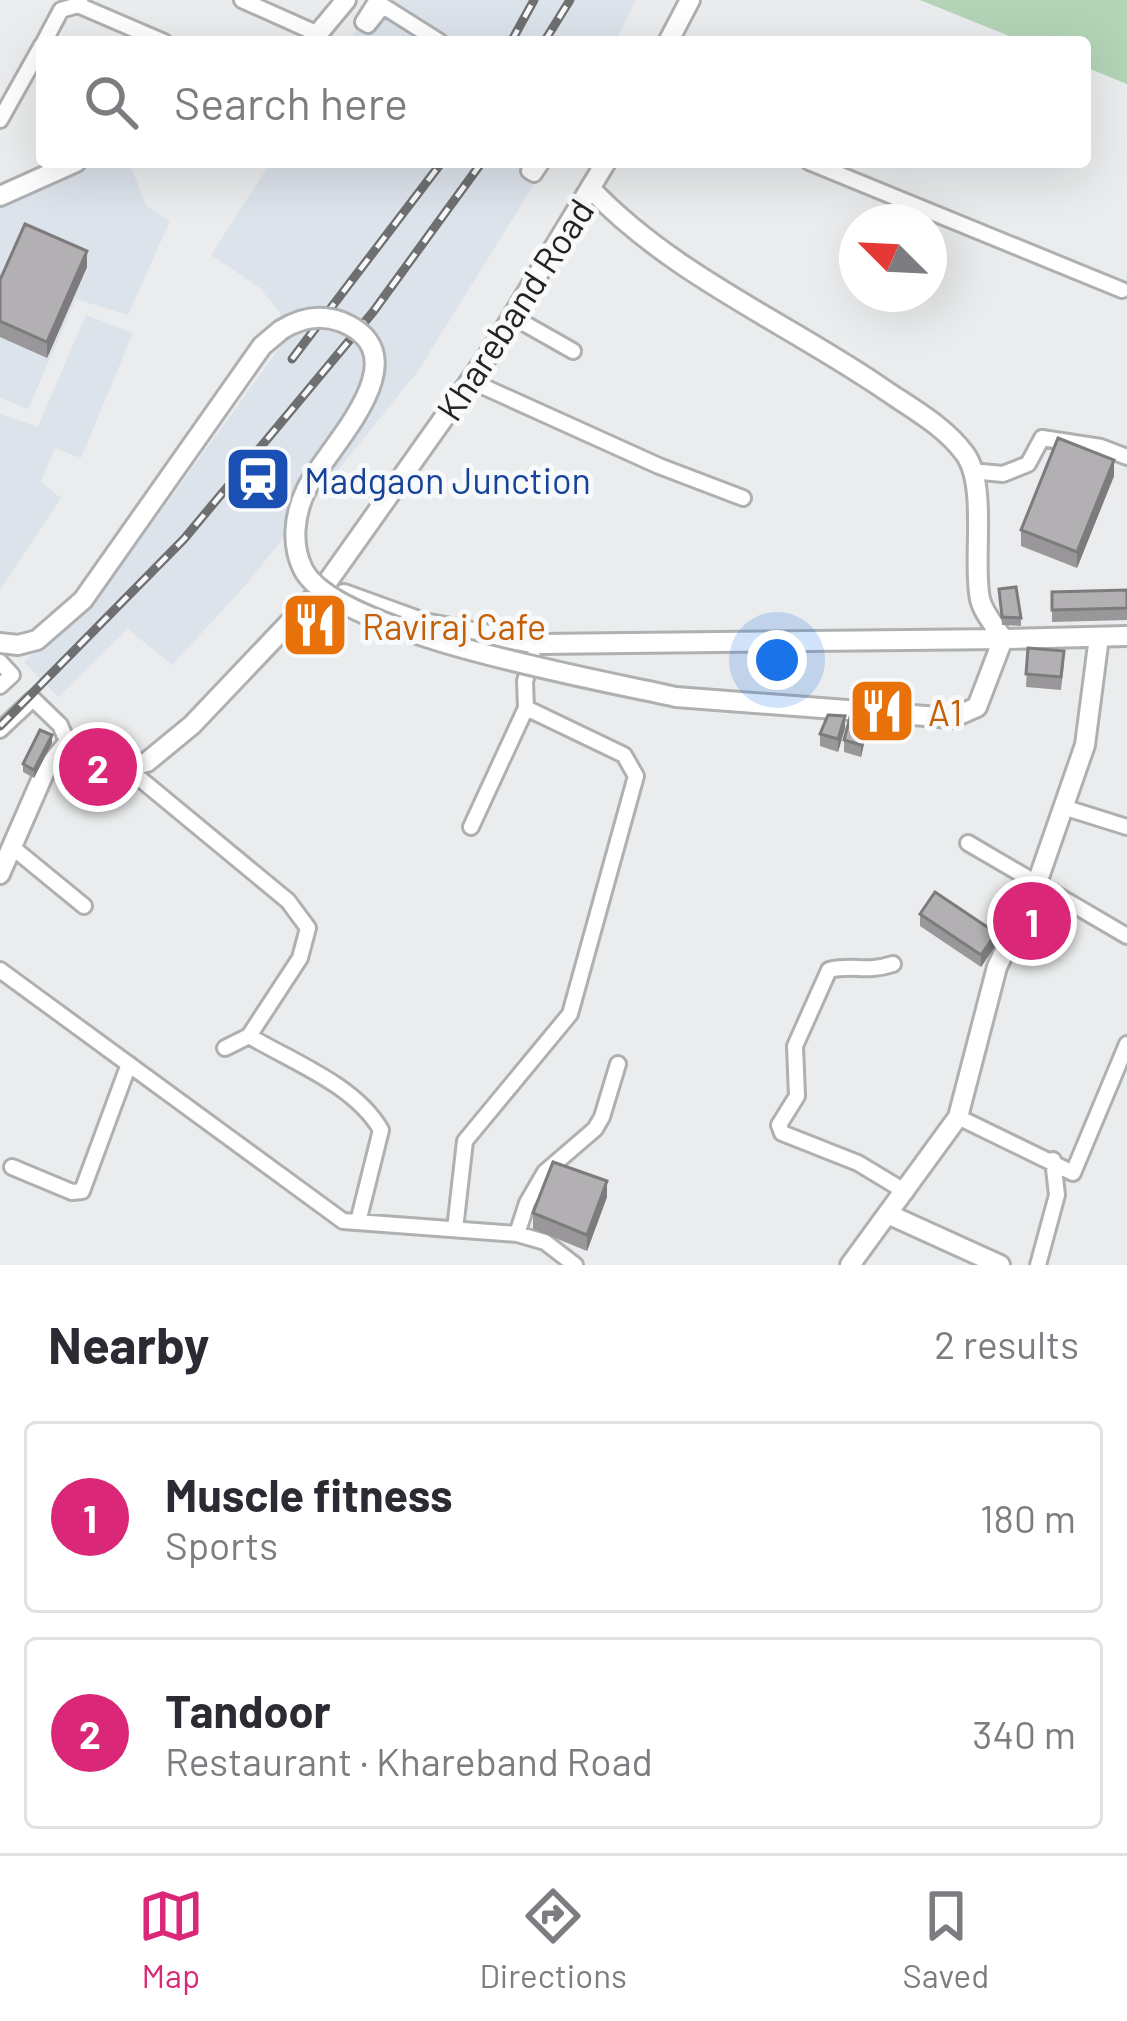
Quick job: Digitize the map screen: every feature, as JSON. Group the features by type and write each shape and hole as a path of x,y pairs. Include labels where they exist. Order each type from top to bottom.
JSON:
{"main road":[{"path":"316,36 346,0"},
{"path":"671,36 690,0"},
{"path":"3,192 61,168"},
{"name":"Khareband Road","path":"128,768 147,762 192,725 326,584 471,381 603,168"},
{"path":"591,189 626,226 699,276 949,434 970,460 978,518 980,602 1003,639"},
{"path":"9,644 51,632 98,583 262,346 297,321 328,318 353,328 366,342 373,365 367,399 314,477 297,517 296,553 316,587 346,608 451,643 676,697 952,718 977,707 1003,639"},
{"path":"326,584 355,600 424,623 538,644 1127,636"},
{"path":"850,1265 958,1117 997,967 1037,883 1085,745 1099,637"},
{"path":"0,874 45,771 68,743 99,748 128,768"},
{"path":"890,1215 1000,1265"}],"street":[{"path":"242,0 310,36"},
{"path":"47,36 61,10 79,3 151,36"},
{"path":"380,3 431,36"},
{"path":"0,120 36,56"},
{"path":"824,168 1122,290"},
{"path":"513,317 573,351"},
{"path":"471,381 659,466 743,498"},
{"path":"971,471 1003,474 1028,464 1042,438 1102,447 1127,457"},
{"path":"470,827 526,708 525,681 538,644"},
{"path":"0,662 12,675 0,686"},
{"path":"0,730 33,699 60,725 68,743"},
{"path":"455,1228 466,1142 570,1014 636,776 624,755 526,708"},
{"path":"128,768 288,901 308,928 300,958 249,1036 225,1048"},
{"path":"1064,807 1127,827"},
{"path":"968,843 1127,936"},
{"path":"12,848 83,906"},
{"path":"893,964 869,972 843,967 830,970 795,1046 797,1096 778,1125 782,1133 858,1163 906,1192"},
{"path":"0,970 344,1221 517,1234 544,1242 575,1265"},
{"path":"249,1036 349,1094 371,1113 381,1130 358,1222"},
{"path":"958,1117 1073,1173 1127,1044"},
{"path":"12,1167 73,1192 82,1191 129,1064"},
{"path":"517,1234 527,1203 545,1172 602,1118 618,1064"},
{"path":"1039,1265 1057,1195 1052,1160"}],"shaded area":[{"path":"377,0 636,0 618,36 352,36"},
{"path":"77,168 131,168 146,206 170,221 128,315 76,299 28,409 0,398 0,200"},
{"name":"Madgaon Junction","path":"267,168 544,168 418,371 243,588 172,665 128,629 58,697 24,662 106,587 286,339 280,313 260,288 211,255"},
{"path":"86,315 133,333 81,458 55,448 41,482 61,498 0,590 0,414 38,427"}],"green space":[{"path":"920,0 1127,0 1127,84 1091,69 1091,36 1009,36"}],"building":[{"path":"25,224 87,251 47,342 0,321 0,280"},
{"path":"1058,438 1114,460 1077,552 1021,530"},
{"path":"1016,587 1021,618 1002,617 999,589"},
{"path":"1127,590 1127,608 1052,610 1052,592"},
{"path":"1028,648 1064,651 1061,677 1026,674"},
{"path":"828,715 845,716 838,739 820,734"},
{"path":"850,717 867,718 861,745 844,740"},
{"path":"40,730 52,735 34,770 23,764"},
{"path":"935,892 996,933 981,955 920,914"},
{"path":"553,1162 607,1181 587,1235 533,1213"}],"railway":[{"path":"514,36 534,0"},
{"path":"548,36 570,0"},
{"path":"292,359 437,168"},
{"path":"0,726 184,539 373,312 478,168"}],"place":[{"name":"Madgaon Junction","path":"258,479"},
{"name":"Raviraj Cafe","path":"315,625"},
{"name":"A1","path":"882,711"},
{"name":"Tandoor","path":"98,767"},
{"name":"Muscle fitness","path":"1032,921"}]}
